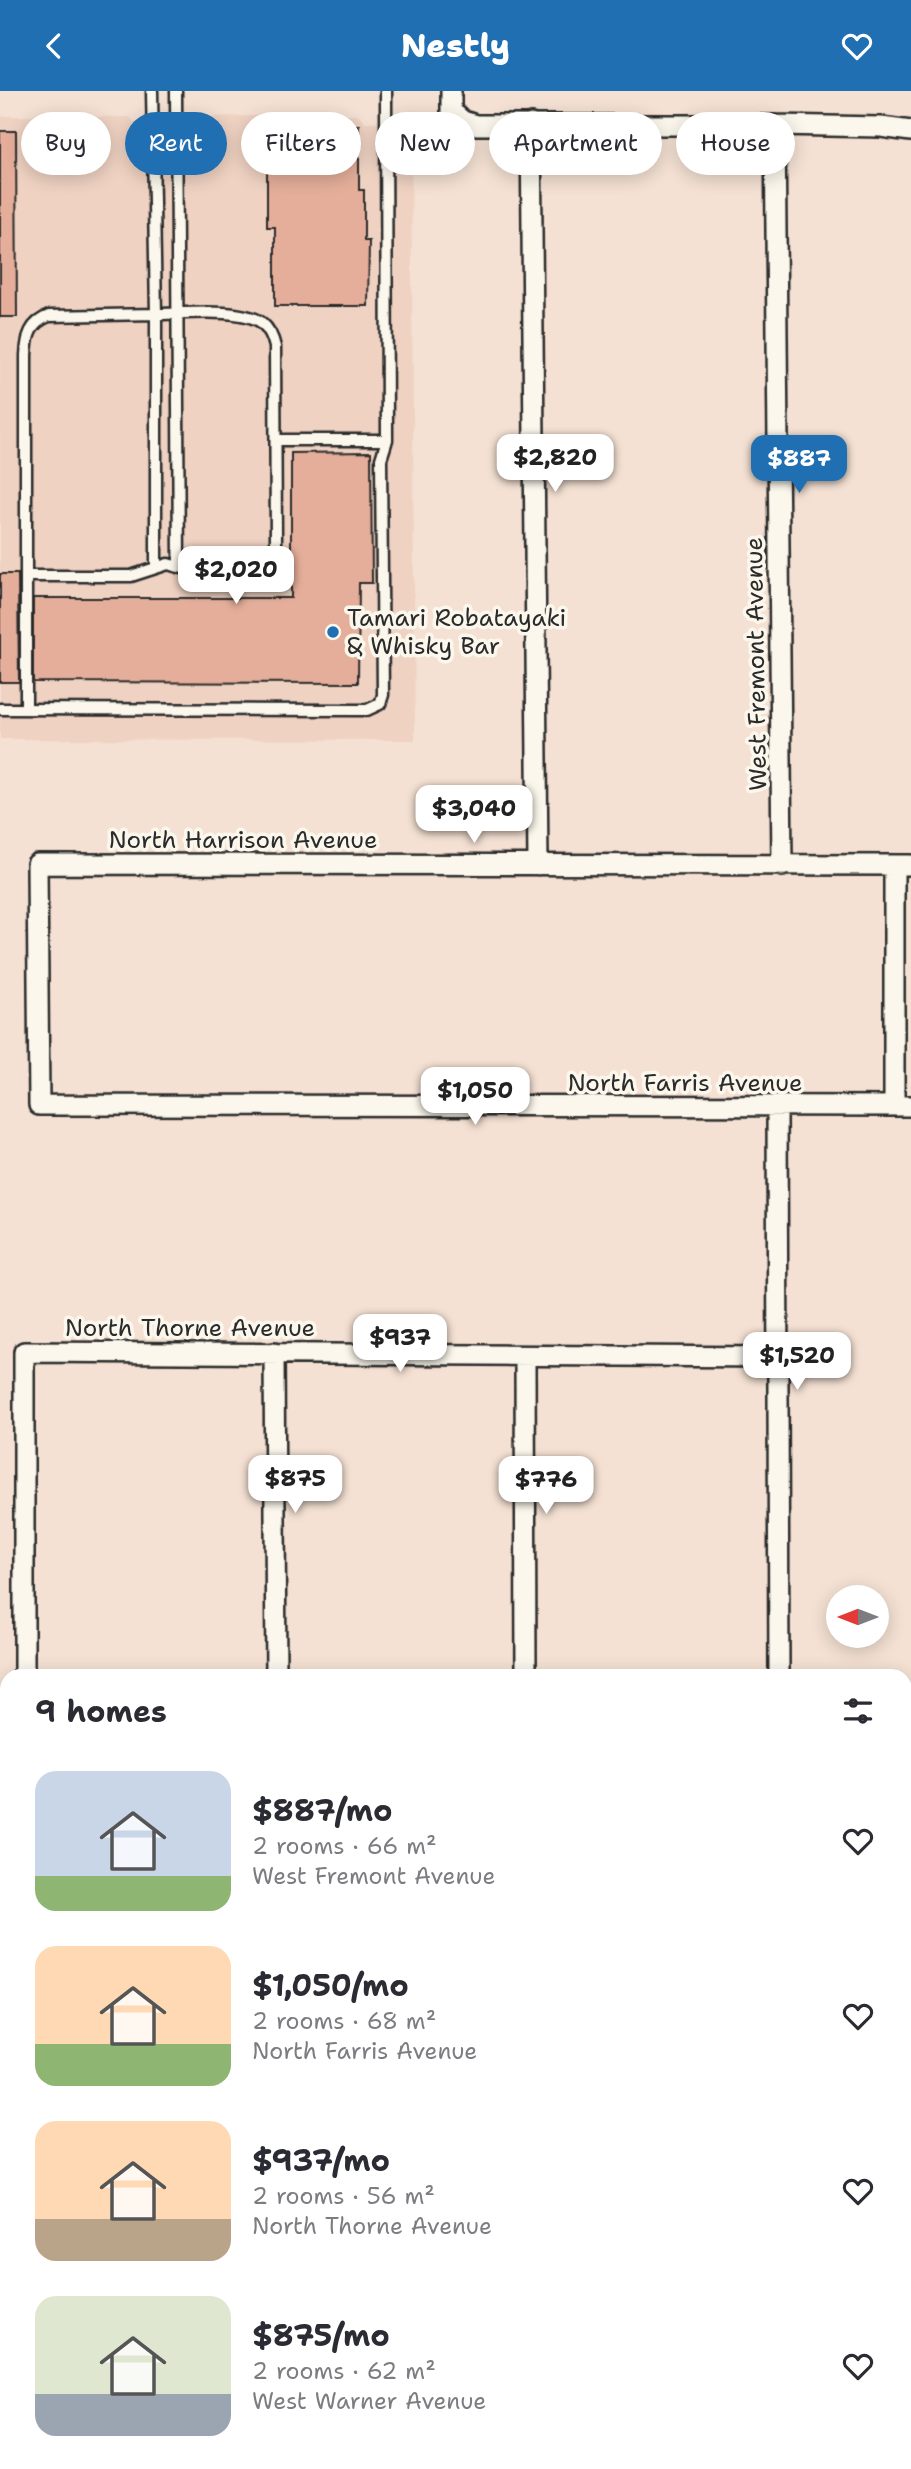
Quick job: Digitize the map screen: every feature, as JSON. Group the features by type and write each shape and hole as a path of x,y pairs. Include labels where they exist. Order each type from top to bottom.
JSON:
{"street":[{"path":"451,91 451,111 463,121 489,125"},
{"path":"795,125 881,127 911,131"},
{"path":"531,175 538,865"},
{"name":"West Fremont Avenue","path":"775,175 782,866"},
{"name":"North Harrison Avenue","path":"39,1105 37,864 903,865"},
{"path":"903,865 903,1106"},
{"name":"North Farris Avenue","path":"39,1105 777,1108 903,1106"},
{"path":"777,1108 779,1669"},
{"name":"North Thorne Avenue","path":"24,1669 24,1352 777,1357"},
{"path":"274,1353 276,1669"},
{"path":"525,1356 526,1669"}],"lane":[{"path":"152,91 156,314 156,566"},
{"path":"176,91 179,566"},
{"path":"0,709 367,710 380,705 383,695 382,459 387,440 386,91"},
{"path":"26,576 131,576 156,566 179,566 194,574 209,576 248,575 257,573 271,561 276,543 275,347 272,336 262,323 248,316 49,316 34,324 29,332 26,355 26,576 26,709"},
{"path":"276,440 387,440"}],"shaded area":[{"path":"0,116 21,116 21,175 111,175 111,117 125,117 125,175 227,175 227,116 241,116 241,175 361,175 361,117 365,122 375,122 375,175 411,175 415,740 0,739"}],"building":[{"path":"0,131 16,131 17,317 0,317"},
{"path":"267,175 359,175 359,190 364,190 364,241 369,241 368,306 275,306 275,227 267,227"},
{"path":"371,452 372,583 359,583 358,683 33,682 33,598 291,598 291,453"},
{"path":"0,574 18,574 19,682 0,682"}],"place":[{"name":"Tamari Robatayaki & Whisky Bar","path":"333,632"}]}
